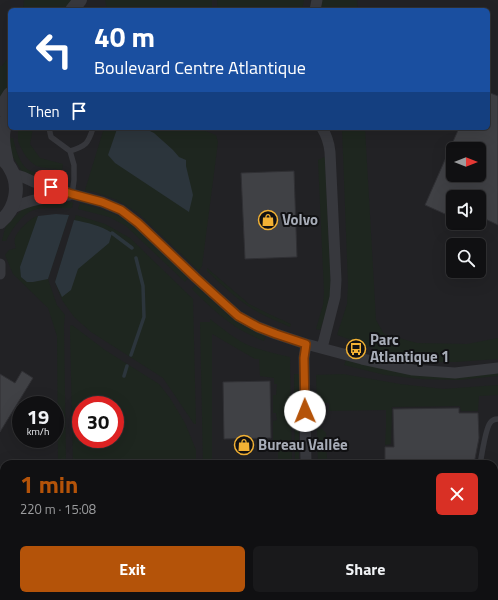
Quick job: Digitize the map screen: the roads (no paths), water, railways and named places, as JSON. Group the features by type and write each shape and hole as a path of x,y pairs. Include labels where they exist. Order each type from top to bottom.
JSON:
{"street":[{"path":"74,8 80,0"},
{"path":"0,109 8,97"},
{"path":"0,222 11,209 15,198 16,186 7,165 3,145 3,130 8,116"},
{"path":"322,348 335,297 336,280 330,152 329,143 323,130"},
{"path":"7,165 23,177 34,182 102,202 121,210 138,223 238,316 258,327 306,344 362,359 413,370 455,373 498,368"},
{"path":"11,209 20,204 48,197 72,194"},
{"path":"0,264 0,274"},
{"path":"306,344 304,358 306,460"}],"lane":[{"path":"49,130 51,137 70,151 74,165 72,194"},
{"path":"70,151 81,148 89,140 92,130"},
{"path":"481,460 488,427 491,422 498,419"}],"waterway":[{"path":"112,233 132,248"},
{"path":"131,355 144,317 143,286 136,258"},
{"path":"124,376 127,366"}],"place":[{"name":"Volvo","path":"268,220"},
{"name":"Parc Atlantique 1","path":"356,349"},
{"name":"Bureau Vallée","path":"244,445"}]}
